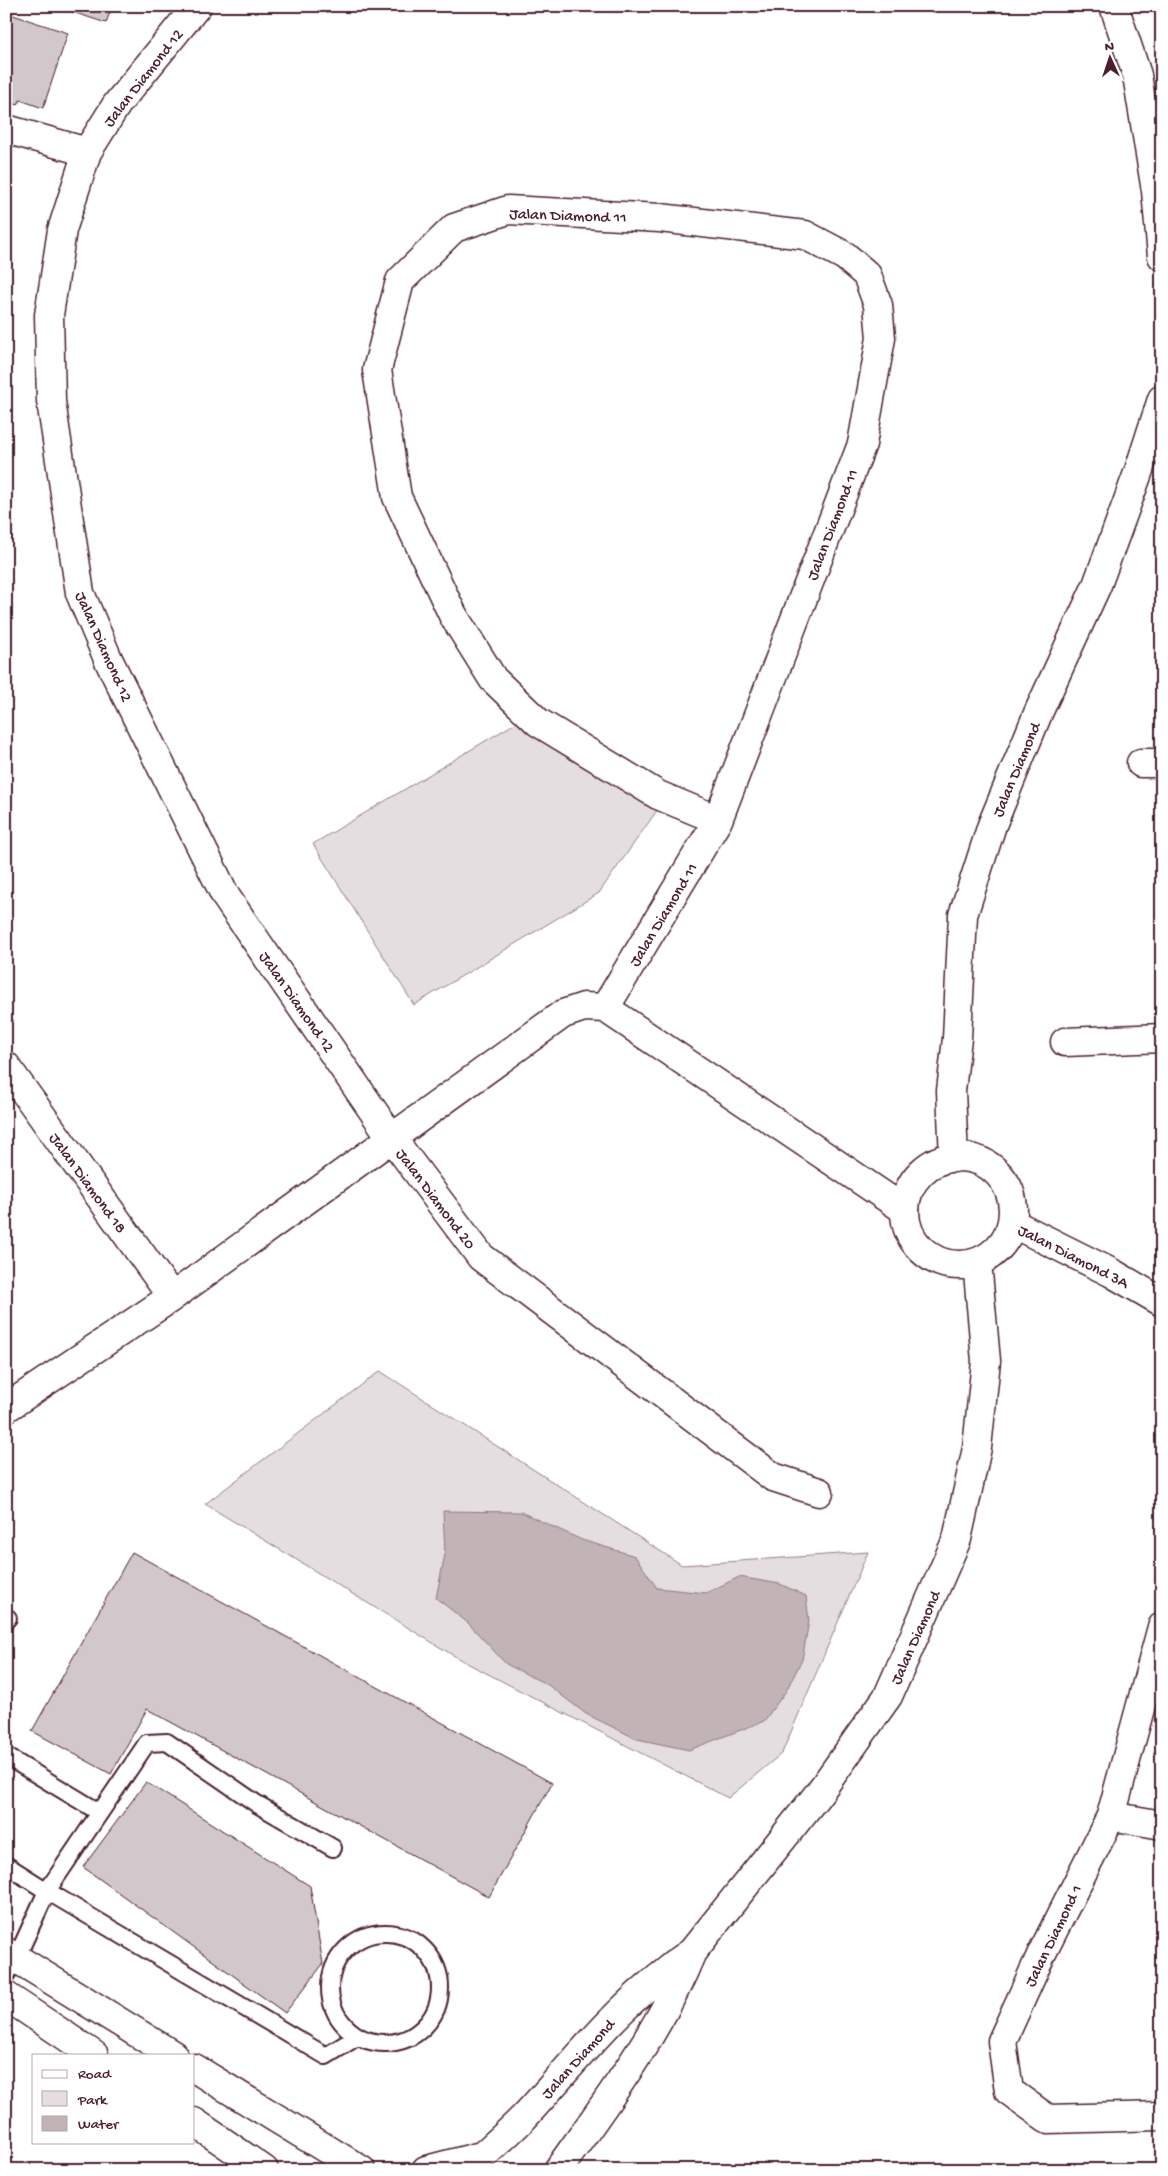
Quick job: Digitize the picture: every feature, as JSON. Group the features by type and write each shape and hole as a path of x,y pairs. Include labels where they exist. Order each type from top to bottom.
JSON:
{"street":[{"name":"Jalan Diamond 12","path":"197,6 117,104 87,152 62,230 49,315 51,401 80,593 108,659 226,897 391,1137"},
{"path":"1114,6 1137,75 1156,191 1162,256"},
{"path":"6,129 87,152"},
{"name":"Jalan Diamond 11","path":"605,1008 718,820 862,444 881,338 878,305 866,275 845,256 805,235 660,218 508,210 454,228 400,282 377,370 397,497 453,615 493,679 538,722 658,795 718,820"},
{"name":"Jalan Diamond","path":"954,1158 951,1091 957,1038 964,915 992,825 1039,711 1096,585 1138,473 1162,399"},
{"path":"391,1137 563,1014 584,1007 605,1008 906,1210"},
{"path":"1065,1042 1162,1038"},
{"name":"Jalan Diamond 18","path":"6,1066 172,1297"},
{"name":"Jalan Diamond 20","path":"6,1408 172,1297 391,1137 482,1257 773,1477 819,1492"},
{"path":"954,1158 979,1162 987,1165 1000,1175 1009,1189 1013,1206 1012,1223 1008,1235 1000,1247 989,1256 977,1262 958,1265 939,1261 922,1251 911,1236 905,1217 906,1210 906,1198 913,1183 924,1170 938,1162 954,1158"},
{"name":"Jalan Diamond 3A","path":"1012,1223 1112,1273 1162,1302"},
{"name":"Jalan Diamond","path":"558,2170 632,2062 681,1980 692,1952 819,1792 888,1696 958,1539 977,1448 986,1361 977,1262"},
{"name":"Jalan Diamond 1","path":"1162,1627 1110,1816 1042,1953 1002,2041 1009,2091 1048,2119 1162,2116"},
{"path":"1110,1816 1162,1825"},
{"name":"Jalan Diamond","path":"474,2163 524,2117 610,2021 669,1967 692,1952"},
{"path":"10,1962 171,2054"},
{"path":"6,1996 93,2054"},
{"path":"195,2069 361,2170"},
{"path":"195,2123 264,2170"},
{"path":"580,2170 587,2128"},
{"path":"426,2170 474,2163"}],"lane":[{"path":"10,1962 47,1891 147,1743 167,1742 256,1804 333,1848"},
{"path":"6,1756 99,1812"},
{"path":"6,1865 326,2056 357,2037"},
{"path":"391,1933 408,1938 423,1948 434,1962 440,1978 440,1996 435,2013 424,2028 410,2038 392,2043 374,2043 357,2037 343,2025 332,2009 328,1990 331,1972 340,1954 354,1941 372,1934 391,1933"}],"green space":[{"path":"539,709 670,792 599,893 414,1005 313,844"},
{"path":"380,1371 682,1565 868,1552 782,1753 728,1798 461,1660 205,1504"}],"water":[{"path":"443,1511 521,1512 582,1540 635,1556 657,1588 706,1593 739,1577 780,1584 806,1596 809,1621 802,1660 786,1691 764,1721 689,1750 637,1739 586,1714 548,1685 506,1664 468,1623 436,1598 445,1554"}],"building":[{"path":"54,6 112,6 106,23"},
{"path":"10,14 68,33 43,108 20,100 18,105 6,101 6,24"},
{"path":"132,1552 552,1783 489,1897 147,1709 111,1774 32,1731"},
{"path":"146,1782 310,1886 323,1964 285,2013 83,1867"}]}
